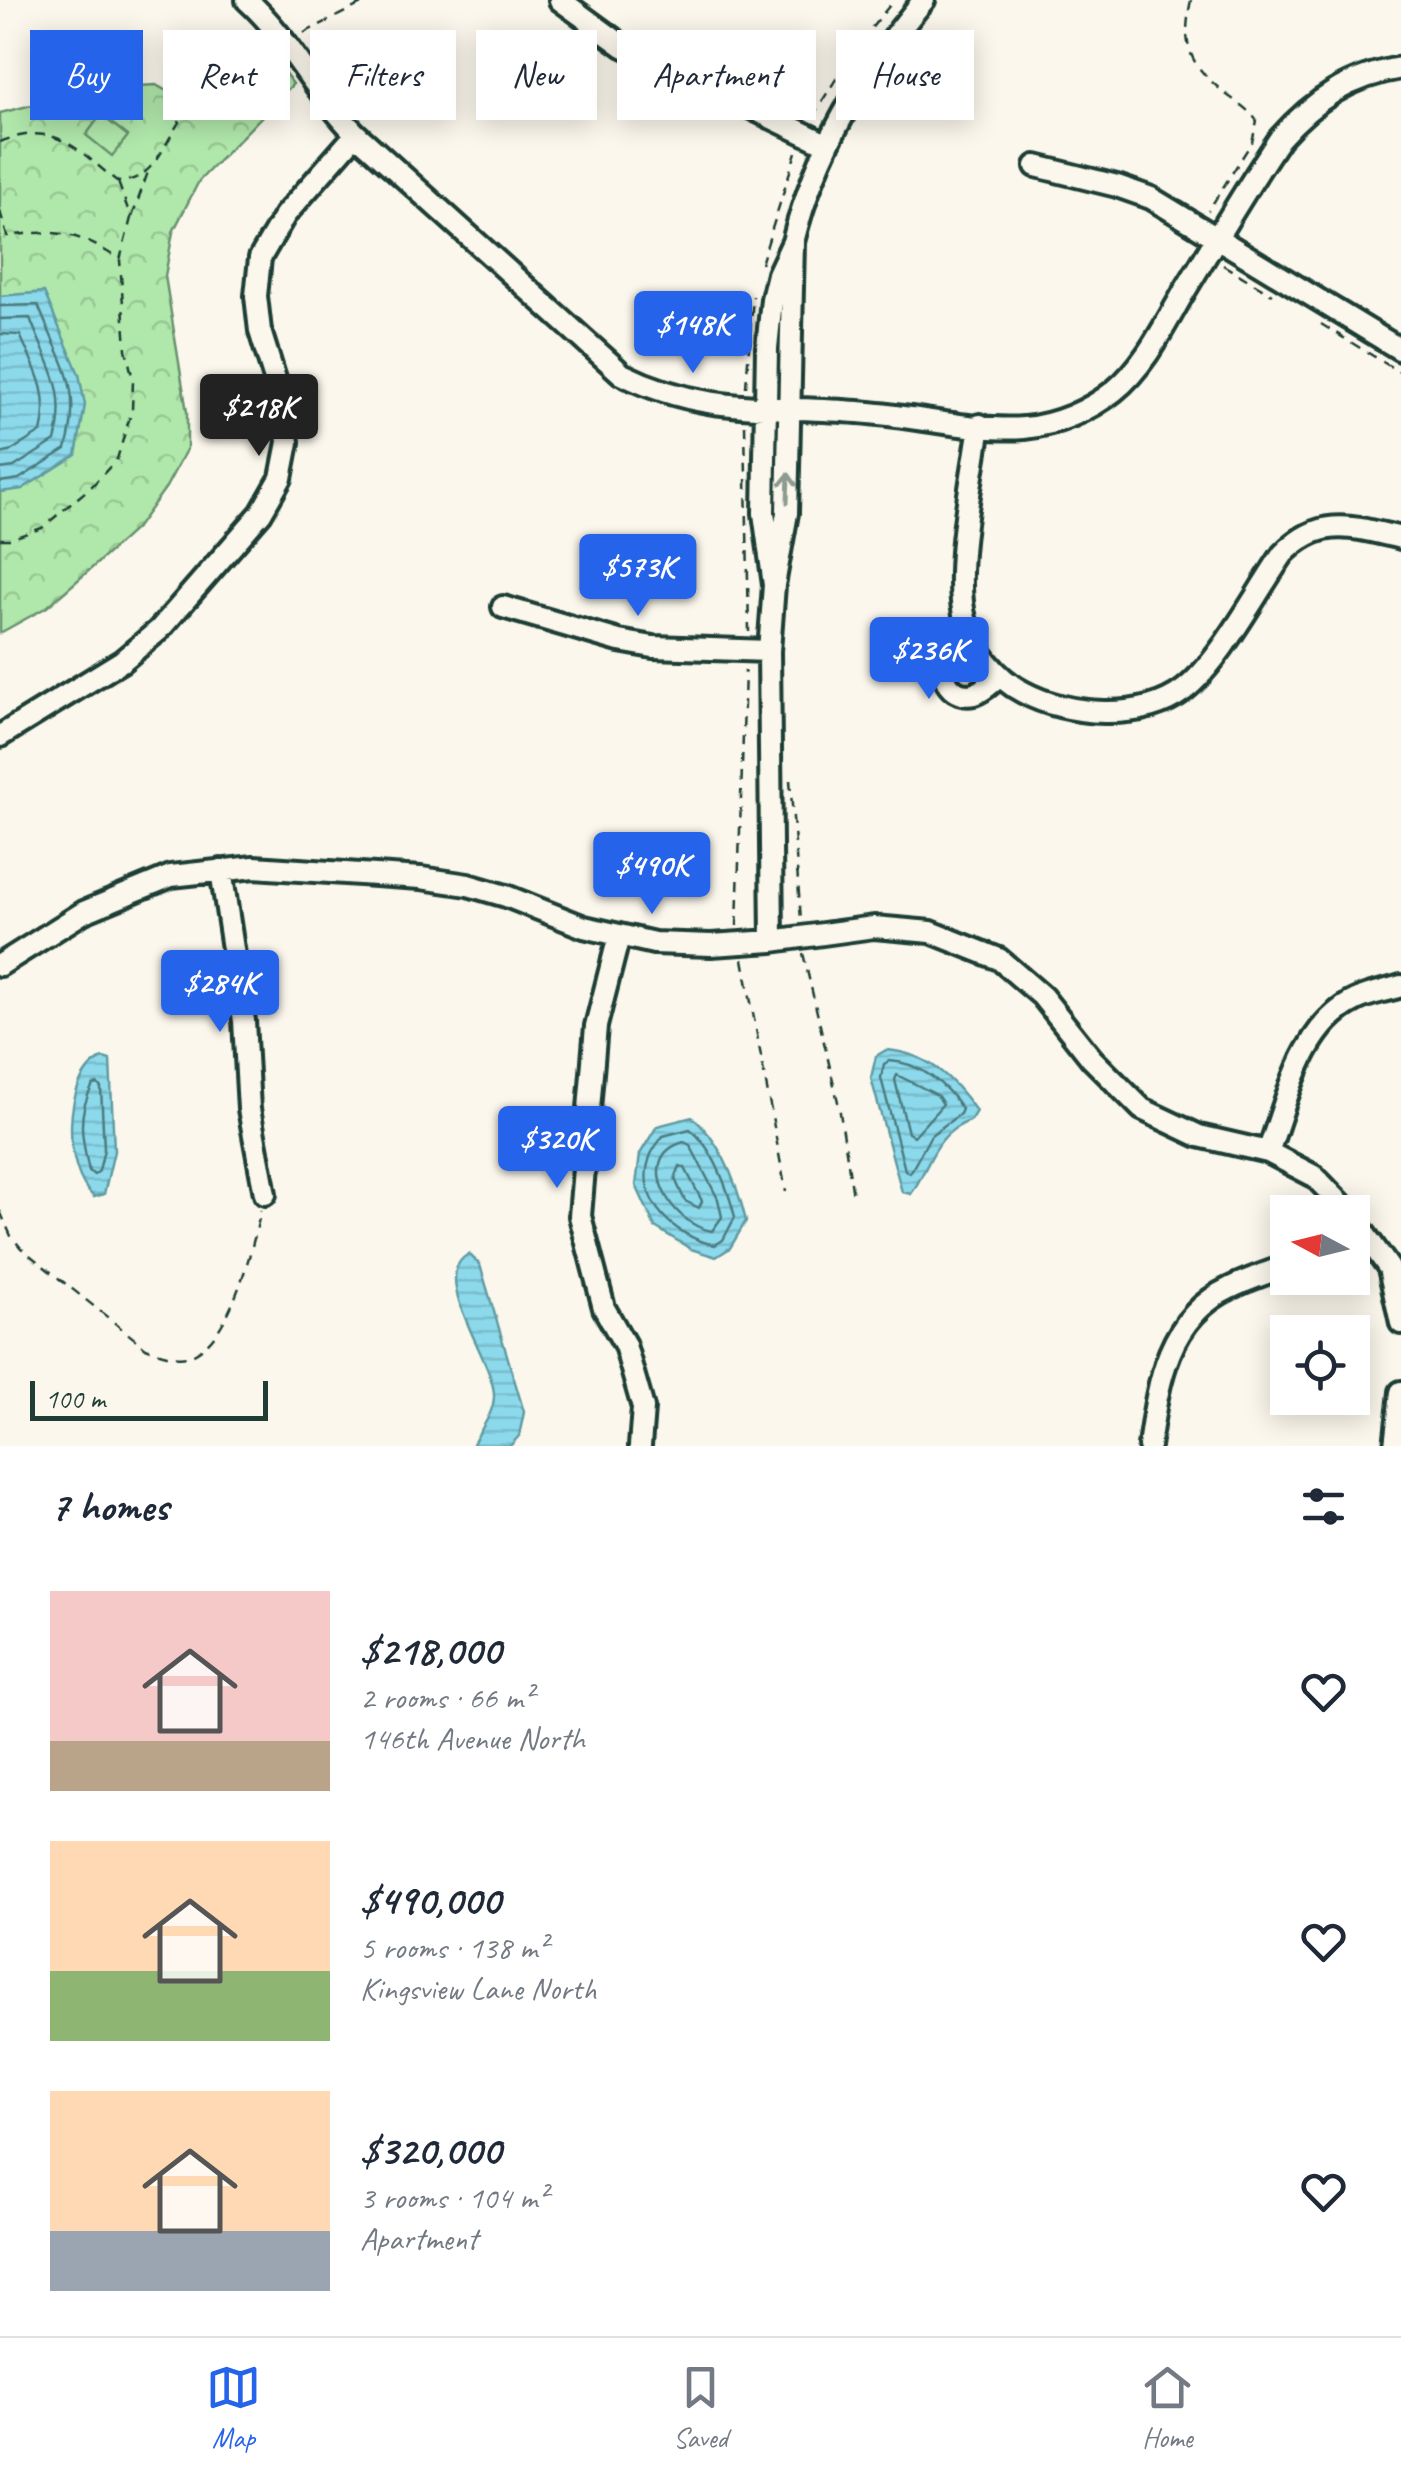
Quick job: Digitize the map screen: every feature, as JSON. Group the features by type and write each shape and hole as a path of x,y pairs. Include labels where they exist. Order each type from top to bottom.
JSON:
{"street":[{"path":"247,0 274,28 327,105 356,134 622,374 686,400 882,413 1024,428 1094,406 1117,389 1161,332 1265,159 1298,118 1340,86 1401,68"},
{"path":"560,0 622,46 826,144"},
{"path":"774,585 764,513 765,407 770,309 778,274 826,144 874,61 924,0"},
{"path":"0,736 122,661 160,630 261,513 281,478 288,442 283,405 260,331 256,296 260,258 285,215 356,134"},
{"path":"1036,166 1138,192 1401,350"},
{"path":"772,941 769,651 774,585 786,513 793,242"},
{"path":"980,425 962,568 965,620 984,658 1000,676 1022,692 1047,702 1107,711 1151,706 1182,691 1196,678 1282,554 1296,540 1324,527 1339,526 1401,538"},
{"path":"503,607 653,648 769,651"},
{"path":"973,640 946,664 944,676 949,686 957,693 969,695 981,692 1000,676"},
{"path":"0,966 84,912 172,876 254,867 421,878 468,885 584,928 654,943 772,941 874,927 930,932 999,959 1042,996 1092,1059 1142,1109 1199,1136 1268,1152 1314,1176 1330,1195"},
{"path":"222,870 244,1021 249,1109 265,1194"},
{"path":"619,936 596,1026 580,1216 604,1308 625,1345 642,1408 640,1446"},
{"path":"1268,1152 1304,1055 1326,1019 1357,999 1401,986"},
{"path":"1370,1244 1388,1268 1401,1322"},
{"path":"1149,1446 1159,1377 1173,1343 1197,1312 1226,1289 1270,1273"},
{"path":"1395,1446 1401,1392"}],"path":[{"path":"292,38 370,0"},
{"path":"1191,0 1186,35 1191,58 1257,121 1252,142 1204,217"},
{"path":"1,540 42,528 117,459 132,410 134,380 126,349 120,260 148,172 181,120"},
{"path":"0,142 32,136 58,138 79,147 118,182 131,218"},
{"path":"118,182 140,178 148,172"},
{"path":"0,211 8,236"},
{"path":"0,242 8,236 44,231 71,234 93,242 120,260"},
{"path":"1219,262 1282,300"},
{"path":"1310,318 1401,373"},
{"path":"790,780 803,953 839,1106 853,1196"},
{"path":"0,1211 20,1248 138,1342 162,1354 187,1357 216,1337 231,1306 265,1194"}],"green space":[{"path":"143,86 163,89 163,120 258,120 199,181 173,232 165,276 187,412 187,448 138,526 47,607 0,633 0,113 30,106 30,120 143,120"},
{"path":"97,120 107,120 128,136 112,156 86,135"}],"water":[{"path":"44,292 79,374 85,405 76,455 22,489 0,492 0,296"},
{"path":"886,1050 915,1056 938,1069 976,1111 970,1121 948,1133 911,1194 902,1192 871,1078 876,1056"},
{"path":"103,1058 110,1060 114,1151 104,1194 94,1197 76,1167 71,1124 80,1084 89,1068"},
{"path":"692,1117 711,1138 726,1164 746,1221 730,1248 716,1257 691,1249 655,1227 636,1185 640,1154 657,1126"},
{"path":"469,1254 480,1265 524,1412 519,1436 510,1446 472,1446 494,1397 455,1281 458,1265"}]}
